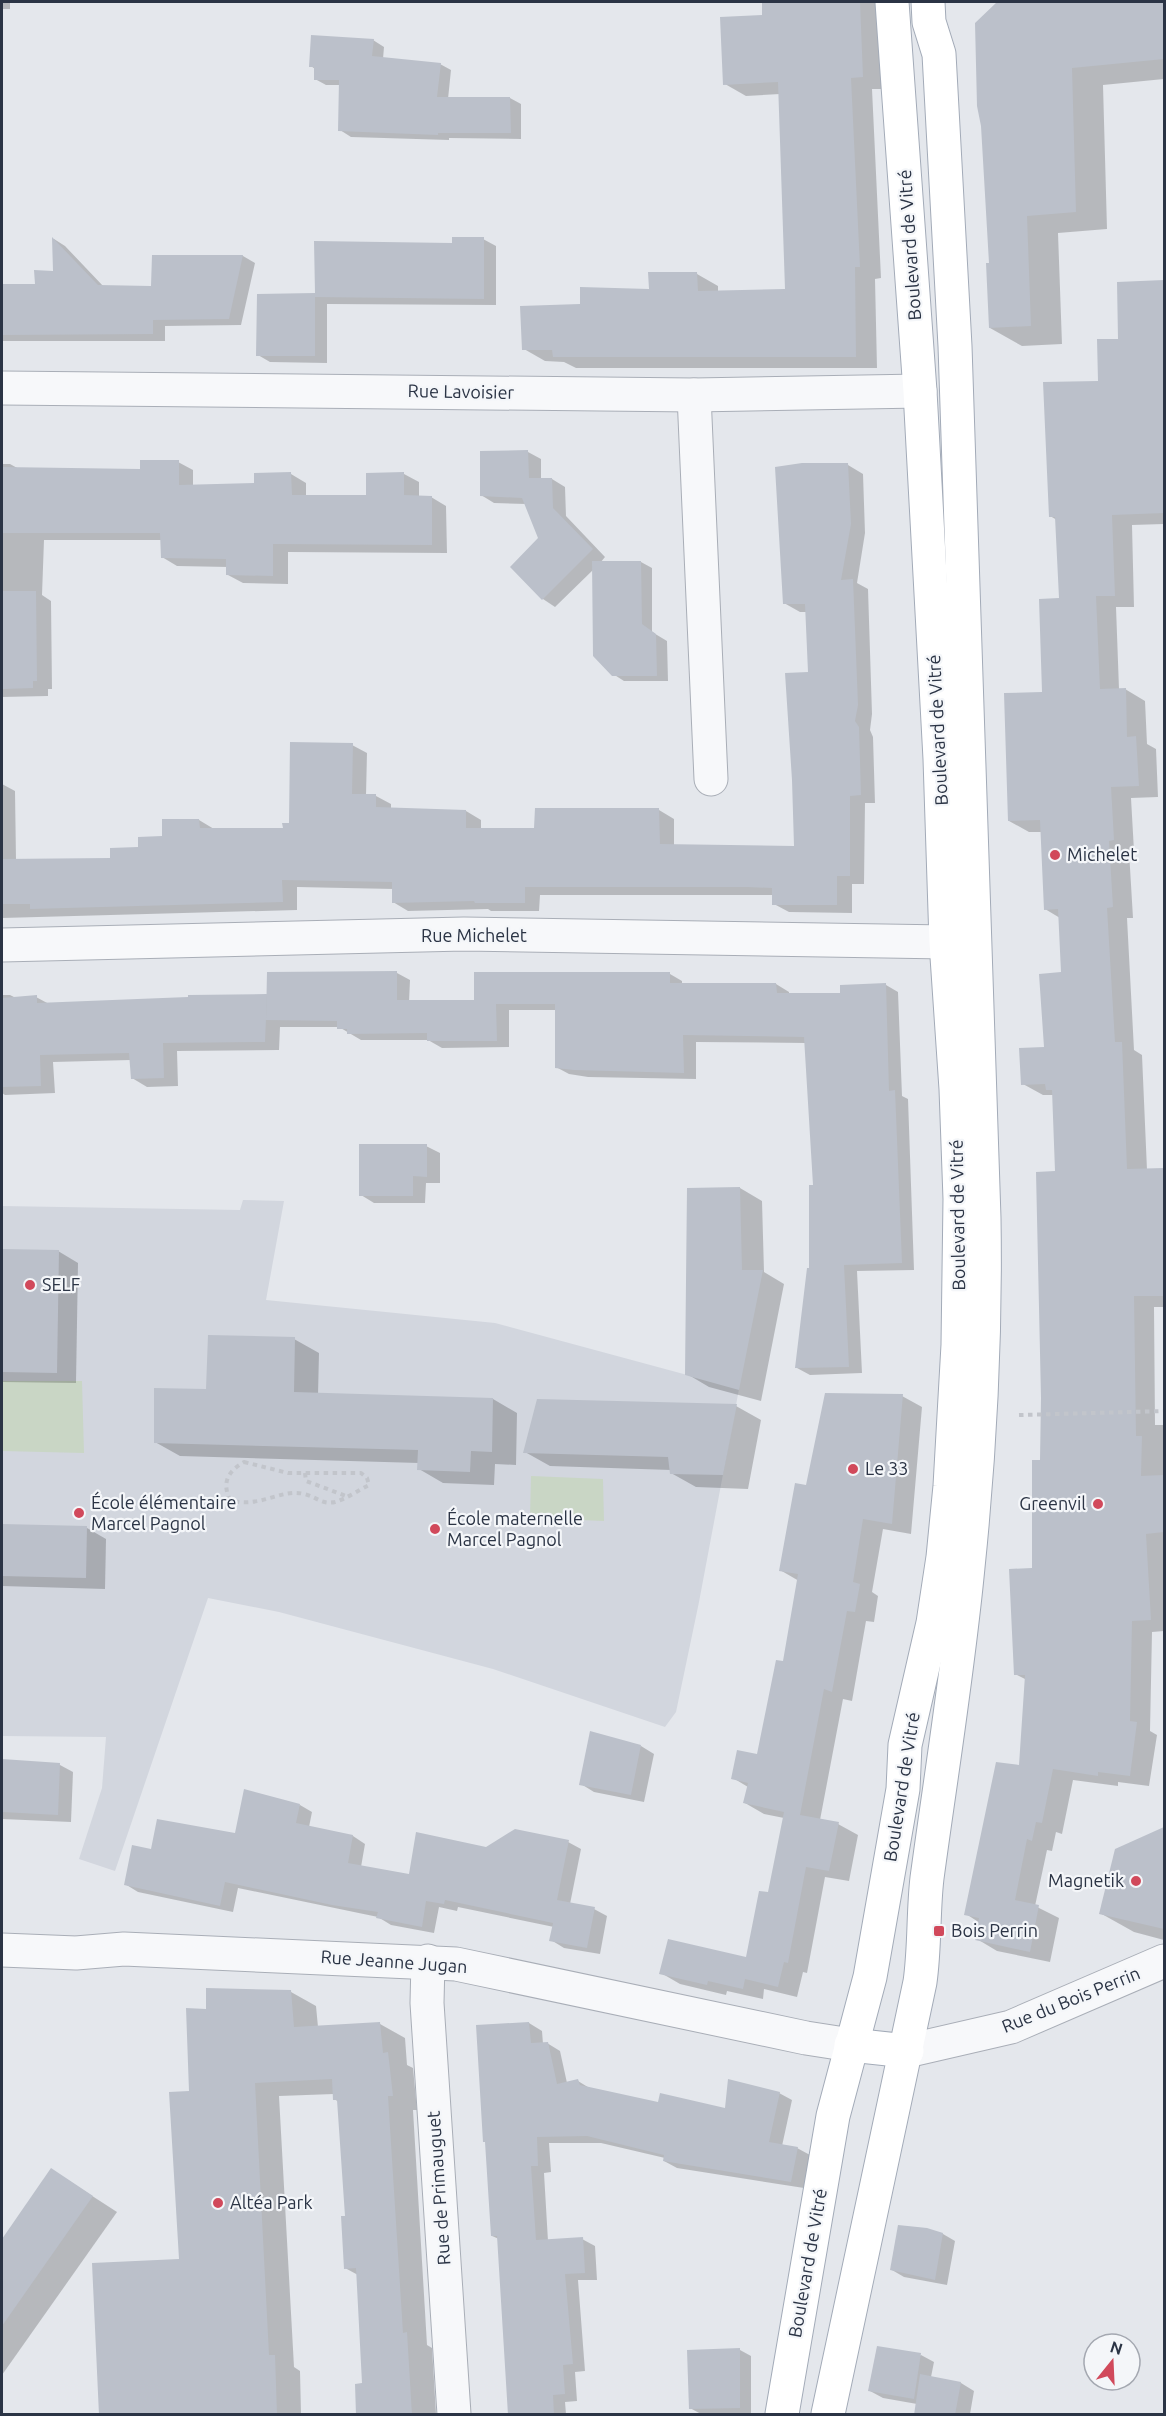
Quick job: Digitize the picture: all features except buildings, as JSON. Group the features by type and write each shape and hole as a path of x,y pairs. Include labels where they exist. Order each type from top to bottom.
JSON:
{"main road":[{"name":"Boulevard de Vitré","path":"782,2415 833,2116 870,1977 903,1789 905,1745 933,1623 950,1486 958,1345 960,1199 956,1089 946,942 940,759 920,391 892,2"},
{"name":"Boulevard de Vitré","path":"828,2415 888,2127 907,2051 924,1948 927,1881 968,1566 981,1405 985,1281 955,346 939,54 929,22 928,2"},
{"path":"851,2045 907,2051"}],"street":[{"name":"Rue Lavoisier","path":"2,388 694,394 920,391"},
{"path":"694,394 711,779"},
{"name":"Rue Michelet","path":"2,945 464,934 946,942"},
{"name":"Rue Jeanne Jugan","path":"2,1950 76,1953 124,1949 456,1964 806,2038 851,2045"},
{"name":"Rue de Primauguet","path":"428,1961 427,2003 454,2415"},
{"name":"Rue du Bois Perrin","path":"907,2051 1011,2027 1164,1961"}],"path":[{"path":"1019,1415 1164,1411"},
{"path":"244,1462 288,1473 361,1473 367,1478 369,1485 346,1496 338,1501 325,1503 304,1494 290,1494 262,1502 242,1504 231,1500 226,1490 227,1478 233,1468 244,1462"},
{"path":"305,1473 306,1480 311,1484 346,1496"}],"shaded area":[{"name":"École maternelle Marcel Pagnol","path":"243,1200 284,1201 266,1300 495,1323 739,1389 699,1602 676,1712 665,1727 493,1669 279,1612 208,1598 115,1871 79,1859 102,1788 106,1737 2,1736 2,1206 240,1210"}],"green space":[{"path":"2,1381 82,1381 84,1453 2,1451"},
{"path":"531,1476 603,1479 604,1521 530,1518"}],"place":[{"name":"Michelet","path":"1055,855"},
{"name":"SELF","path":"30,1285"},
{"name":"Le 33","path":"853,1469"},
{"name":"Greenvil","path":"1098,1504"},
{"name":"École élémentaire Marcel Pagnol","path":"79,1513"},
{"name":"École maternelle Marcel Pagnol","path":"435,1529"},
{"name":"Magnetik","path":"1136,1881"},
{"name":"Bois Perrin","path":"939,1931"},
{"name":"Altéa Park","path":"218,2203"}]}
